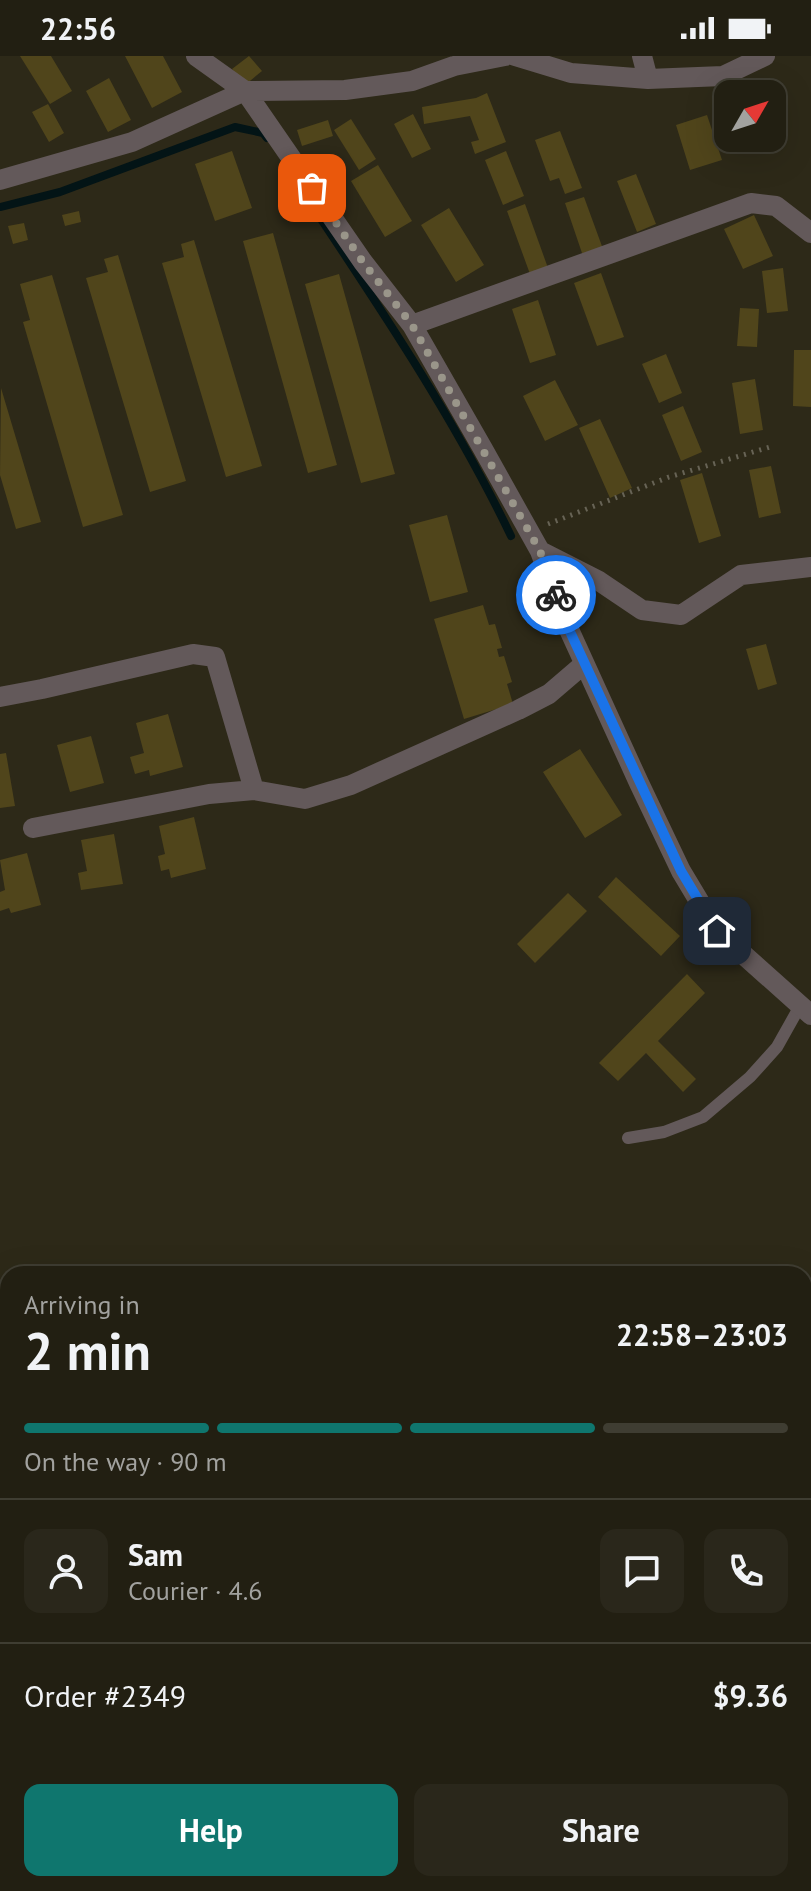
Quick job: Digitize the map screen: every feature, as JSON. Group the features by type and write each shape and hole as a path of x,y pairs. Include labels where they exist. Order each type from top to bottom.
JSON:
{"street":[{"path":"196,56 245,91 363,262 412,325 540,551 584,664 681,871 717,931 806,1011"},
{"path":"0,180 132,142 245,91 345,90 399,83 454,66 505,56"},
{"path":"515,56 571,73 648,79 723,76 765,56"},
{"path":"642,56 648,79"},
{"path":"412,325 751,203 776,206 811,233"},
{"path":"540,551 599,581 642,610 681,615 741,575 811,567"},
{"path":"0,697 193,654 215,657 254,790"},
{"path":"33,828 209,794 254,790 305,799 351,785 549,694 584,664"}],"lane":[{"path":"628,1138 664,1132 703,1117 750,1077 806,1011"}],"path":[{"path":"529,531 669,477 770,447"}],"building":[{"path":"20,56 51,56 72,91 50,104"},
{"path":"125,56 163,56 182,92 152,108"},
{"path":"249,56 262,71 245,85 232,69"},
{"path":"109,78 131,120 108,132 86,91"},
{"path":"487,93 506,142 475,154 471,142 479,140 470,116 424,124 422,107 476,98"},
{"path":"48,104 64,133 49,142 32,112"},
{"path":"413,114 431,149 412,158 394,124"},
{"path":"707,115 714,136 714,152 719,152 722,160 690,170 676,125"},
{"path":"351,119 376,159 359,170 334,130"},
{"path":"328,120 333,136 302,146 297,130"},
{"path":"560,131 582,188 565,194 559,178 550,181 535,140"},
{"path":"232,151 252,208 215,221 195,164"},
{"path":"506,151 524,196 503,205 485,160"},
{"path":"378,165 412,221 385,237 351,181"},
{"path":"636,174 656,224 637,232 617,181"},
{"path":"584,197 603,249 583,256 565,203"},
{"path":"525,204 548,268 530,274 507,211"},
{"path":"449,208 484,265 456,282 421,225"},
{"path":"79,211 81,222 65,226 62,215"},
{"path":"754,215 773,256 743,269 724,229"},
{"path":"24,223 28,240 13,244 8,226"},
{"path":"273,233 337,465 308,473 243,241"},
{"path":"194,240 262,466 226,477 162,263 184,257 181,244"},
{"path":"118,255 186,481 150,492 86,278 108,272 104,259"},
{"path":"783,268 788,311 767,313 762,271"},
{"path":"601,273 624,337 597,346 574,283"},
{"path":"339,274 395,474 361,483 305,284"},
{"path":"52,275 123,515 83,527 23,322 30,320 20,284"},
{"path":"538,300 556,355 530,363 512,309"},
{"path":"740,308 759,309 757,347 737,346"},
{"path":"794,350 811,350 811,407 793,406"},
{"path":"666,354 682,393 659,403 642,364"},
{"path":"755,379 763,430 740,434 732,383"},
{"path":"555,380 578,425 545,441 523,396"},
{"path":"1,388 41,522 16,529 0,475"},
{"path":"683,406 702,452 681,461 662,415"},
{"path":"600,419 632,488 610,498 579,428"},
{"path":"771,466 781,513 759,518 749,470"},
{"path":"702,473 721,536 699,543 680,480"},
{"path":"447,515 468,592 430,602 409,525"},
{"path":"483,605 489,625 495,624 502,648 497,649 499,657 504,656 512,682 507,684 513,704 464,719 434,619"},
{"path":"766,644 777,684 758,690 746,649"},
{"path":"168,714 183,767 150,776 149,770 135,774 130,757 144,753 136,723"},
{"path":"91,736 104,783 70,792 57,745"},
{"path":"580,749 622,815 585,838 543,772"},
{"path":"6,753 15,806 0,808 0,754"},
{"path":"194,817 206,869 171,878 169,869 161,871 158,856 165,854 159,826"},
{"path":"114,834 123,884 81,890 78,873 87,871 81,840"},
{"path":"27,853 41,905 11,913 9,908 0,911 0,892 5,890 0,860"},
{"path":"616,877 680,936 661,956 598,897"},
{"path":"568,893 587,911 535,963 517,944"},
{"path":"687,974 705,993 658,1041 696,1079 683,1092 646,1053 618,1081 599,1063"}],"waterway":[{"path":"0,207 60,192 235,127 263,133 267,138"},
{"path":"299,186 438,401 511,536"}],"way so far":[{"path":"312,188 363,262 412,325 540,551 556,595"}],"route":[{"path":"556,595 566,623 681,871 717,931"}]}
